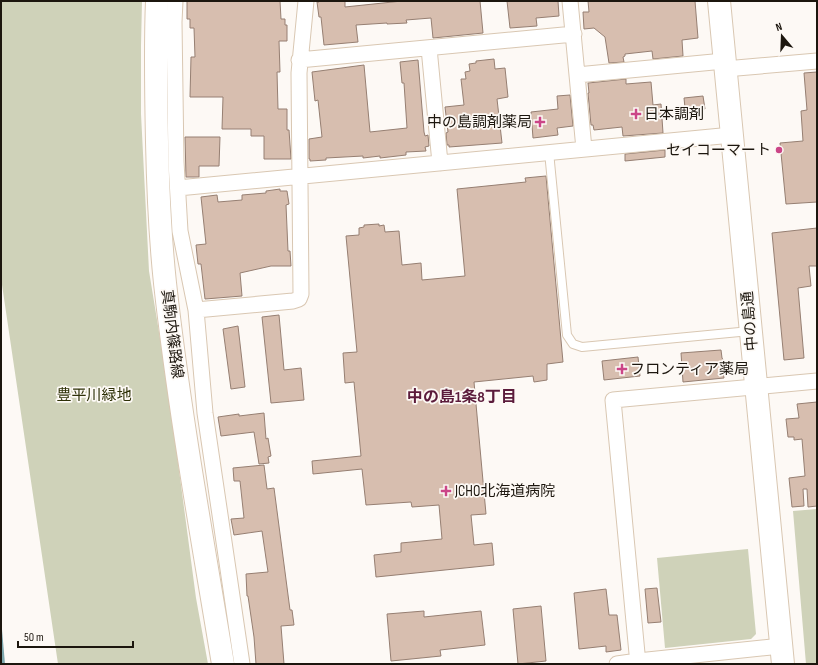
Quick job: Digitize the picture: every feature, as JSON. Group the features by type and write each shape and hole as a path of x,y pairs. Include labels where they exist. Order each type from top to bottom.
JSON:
{"main road":[{"name":"真駒内篠路線","path":"157,1 156,81 158,177 165,281 175,368 186,441 223,664"},
{"name":"中の島通","path":"719,1 782,655"}],"street":[{"path":"175,1 176,162 181,238 196,310 205,413 242,664"},
{"path":"196,310 294,301 299,298 301,294 299,60 306,1"},
{"path":"570,1 584,149"},
{"path":"299,60 574,34"},
{"path":"429,48 440,163"},
{"path":"577,75 725,65 817,61"},
{"path":"178,188 732,135"},
{"path":"638,662 613,400 817,381"},
{"path":"617,664 782,655"}],"lane":[{"path":"549,152 567,335 573,344 582,347 750,330"}],"green space":[{"name":"豊平川緑地","path":"1,1 142,1 141,114 149,271 168,387 196,598 208,664 58,664 1,278"},
{"path":"817,509 817,664 806,664 793,511"},
{"path":"748,549 756,634 751,639 665,648 657,558"}],"water":[{"path":"1,618 5,664 1,664"}],"building":[{"path":"187,1 280,1 281,19 285,19 285,25 287,25 287,41 279,41 280,72 277,72 278,109 287,109 287,130 289,130 291,159 264,159 264,136 251,136 251,129 222,129 223,97 190,97 191,57 195,57 194,28 190,28 190,19 187,19"},
{"path":"345,1 345,7 402,1 480,1 483,33 433,38 431,18 406,20 407,23 356,25 358,42 324,45 321,17 319,17 317,2"},
{"path":"507,1 558,1 559,16 536,18 537,26 510,28"},
{"path":"588,1 695,1 698,38 682,40 683,56 653,59 652,51 625,54 623,57 624,62 609,63 605,37 594,28 584,29 583,12 589,12"},
{"path":"494,59 495,69 505,68 508,97 497,99 502,143 449,147 449,145 447,145 446,133 448,132 445,107 464,105 461,79 466,79 465,72 470,71 469,64 476,63 476,61"},
{"path":"418,60 424,132 425,136 428,135 429,146 425,147 426,151 406,152 406,155 380,158 380,156 363,158 363,156 326,158 326,160 310,161 309,139 322,137 318,100 315,101 312,72 364,65 370,132 407,128 404,83 402,83 400,62"},
{"path":"817,72 817,202 786,204 780,143 803,141 801,111 807,110 804,73"},
{"path":"626,79 626,84 651,82 653,105 661,104 663,133 623,136 622,127 594,130 593,125 591,125 588,83"},
{"path":"570,95 573,126 557,128 558,135 533,138 531,112 558,109 557,96"},
{"path":"703,96 705,109 699,109 686,118 684,98"},
{"path":"185,137 220,137 219,166 199,166 199,177 186,177"},
{"path":"665,150 665,157 625,161 625,154"},
{"path":"546,176 563,362 547,364 547,380 534,382 533,376 474,382 486,514 471,515 474,545 492,543 494,565 376,577 374,555 401,552 401,543 442,539 439,505 412,507 411,502 366,505 362,469 313,474 312,461 361,456 354,382 345,383 343,353 357,352 346,236 359,235 359,228 364,227 364,225 384,225 385,232 399,231 402,265 421,263 422,280 465,276 457,189 526,182 525,178"},
{"path":"280,189 280,191 287,191 289,204 286,205 288,251 290,251 291,266 271,266 240,273 242,296 205,299 201,264 198,264 196,245 206,244 201,197 217,195 218,202 242,200 242,195 266,193 266,191"},
{"path":"817,228 817,266 809,266 811,286 798,288 804,358 784,360 772,233"},
{"path":"279,315 284,370 301,368 304,400 271,403 262,317"},
{"path":"238,326 245,387 231,389 223,329"},
{"path":"721,350 722,358 726,364 723,370 724,378 683,382 681,353"},
{"path":"638,357 640,376 604,380 602,361"},
{"path":"817,402 817,506 808,507 807,489 803,489 804,506 792,507 789,478 805,476 802,439 794,440 794,437 788,437 786,419 799,418 797,404"},
{"path":"264,413 266,439 268,438 271,456 268,457 269,463 259,464 254,432 221,436 218,417"},
{"path":"264,465 267,489 274,488 290,610 292,610 294,625 281,626 284,664 256,664 254,637 247,596 246,574 268,572 262,531 234,535 231,519 244,518 240,481 234,481 233,468"},
{"path":"657,588 661,622 648,623 645,589"},
{"path":"606,589 609,615 617,615 621,650 606,652 606,646 579,649 574,593"},
{"path":"541,606 546,661 518,664 513,609"},
{"path":"424,611 424,617 481,611 485,645 440,650 441,656 391,661 387,614"}],"place":[{"name":"日本調剤","path":"636,114"},
{"name":"中の島調剤薬局","path":"540,122"},
{"name":"セイコーマート","path":"779,150"},
{"name":"フロンティア薬局","path":"622,369"},
{"name":"JCHO北海道病院","path":"446,491"}],"district":[{"name":"中の島1条8丁目","path":"462,397"}]}
